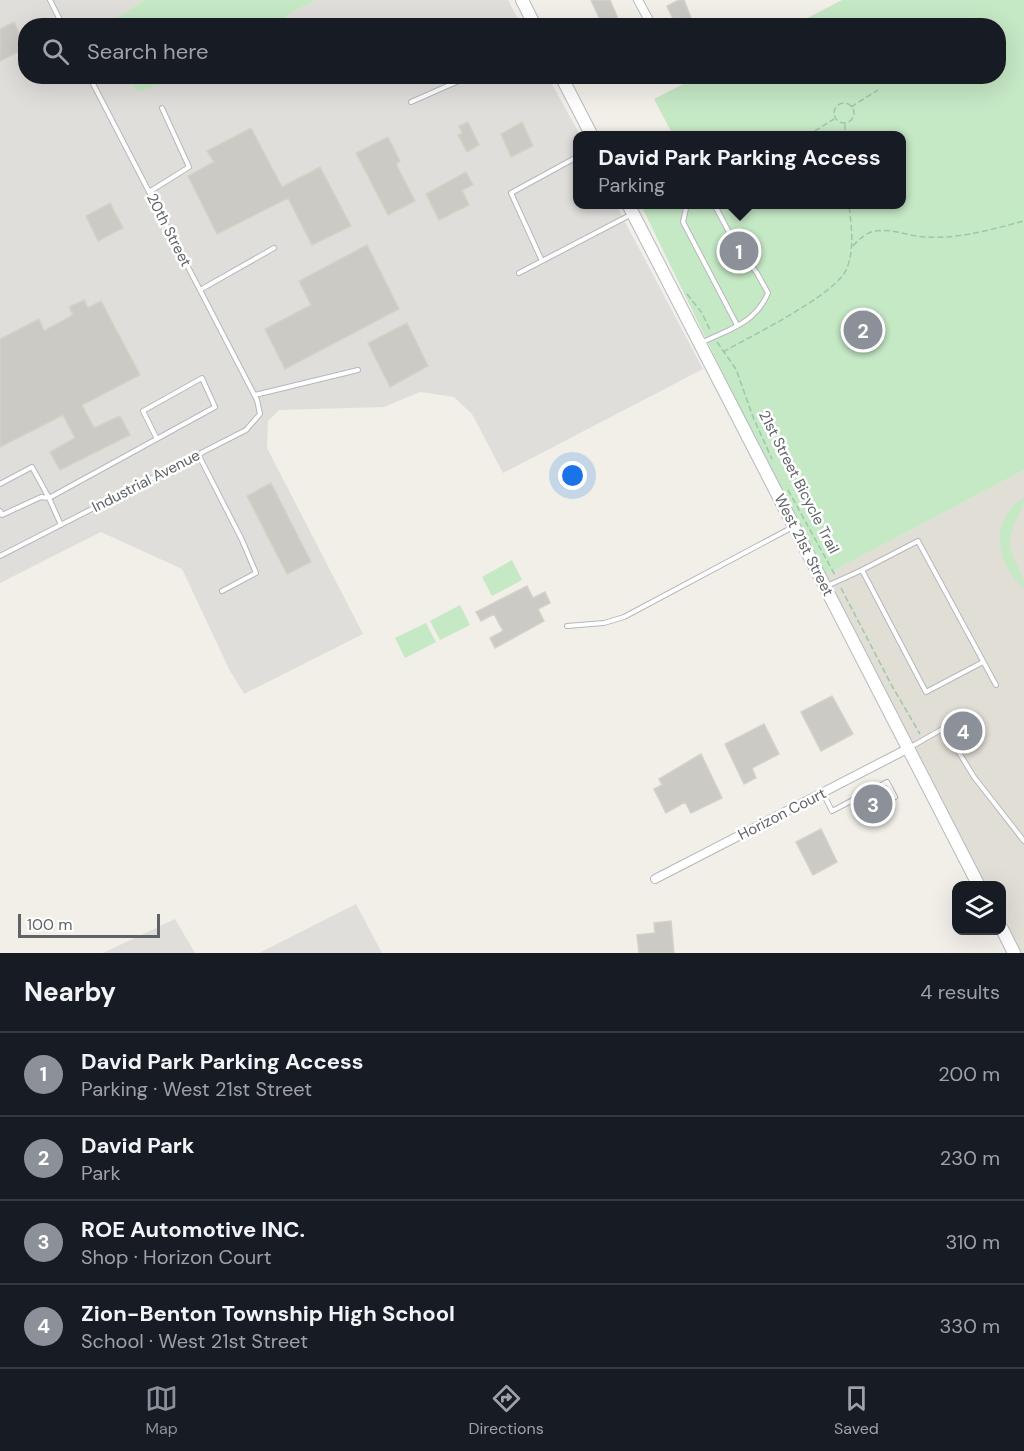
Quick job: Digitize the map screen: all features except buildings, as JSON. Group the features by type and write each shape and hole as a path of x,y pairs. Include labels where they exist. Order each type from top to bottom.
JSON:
{"street":[{"path":"522,0 531,18"},
{"path":"638,0 648,18"},
{"path":"565,84 590,131"},
{"name":"West 21st Street","path":"630,209 977,881"},
{"name":"Horizon Court","path":"655,879 909,748"},
{"path":"1005,935 1014,953"}],"lane":[{"path":"50,0 59,18"},
{"name":"20th Street","path":"93,84 255,395"},
{"path":"411,102 452,84"},
{"path":"149,192 189,167 162,108"},
{"path":"543,261 511,193 573,159"},
{"path":"519,273 630,209"},
{"path":"686,209 683,222 737,325"},
{"path":"699,344 748,321 761,308 768,293 757,273 739,251 717,209"},
{"path":"200,290 274,248"},
{"path":"255,395 358,370"},
{"path":"0,511 2,515 41,497 49,498 158,439 215,407 202,378 143,411 158,439"},
{"name":"Industrial Avenue","path":"0,556 246,430 260,414 255,395"},
{"path":"198,454 242,540 256,573 222,591"},
{"path":"0,484 32,467 61,525"},
{"path":"567,626 604,623 624,617 794,526"},
{"path":"825,587 918,541 996,686"},
{"path":"862,570 926,692 983,662"},
{"path":"909,748 944,728 974,777 1024,841"},
{"path":"823,792 832,811 886,782 895,797"}],"path":[{"path":"851,107 878,90"},
{"path":"841,104 851,107 854,112 852,120 845,124 835,119 833,113 836,106 841,104"},
{"path":"814,131 835,119"},
{"path":"845,124 845,131"},
{"path":"722,353 833,286 847,269 852,246 849,209"},
{"path":"852,246 863,236 878,230 926,237 943,237 988,231 1024,220"},
{"name":"21st Street Bicycle Trail","path":"686,292 702,313 722,353 736,369 753,417 776,467"},
{"name":"21st Street Bicycle Trail","path":"784,483 923,740"}],"shaded area":[{"path":"0,0 144,0 116,18 18,18 18,84 132,84 138,92 159,84 552,84 578,131 573,131 573,209 618,209 703,369 503,473 472,414 454,397 420,392 384,407 279,410 268,421 267,448 363,634 244,694 230,671 182,569 101,532 0,583"},
{"path":"316,0 508,0 517,18 286,18 287,15"},
{"path":"1024,470 1024,953 1020,953 1006,926 1006,881 982,881 822,577"},
{"path":"356,904 382,953 259,953"},
{"path":"175,919 195,953 103,953"}],"green space":[{"path":"144,0 316,0 287,15 286,18 116,18"},
{"path":"842,0 1024,0 1024,470 822,577 643,209 906,209 906,131 671,131 654,99 683,84 1006,84 1006,18 807,18"},
{"path":"132,84 160,84 138,92"},
{"path":"1024,497 1010,542 1024,588 1007,567 1000,542 1005,517"},
{"path":"512,560 522,580 492,596 482,577"},
{"path":"460,605 470,625 440,640 430,621"},
{"path":"426,623 436,642 405,658 395,638"}],"place":[{"name":"David Park Parking Access","path":"739,251"},
{"name":"David Park","path":"863,330"},
{"name":"Zion-Benton Township High School","path":"963,731"},
{"name":"ROE Automotive INC.","path":"873,804"}]}
